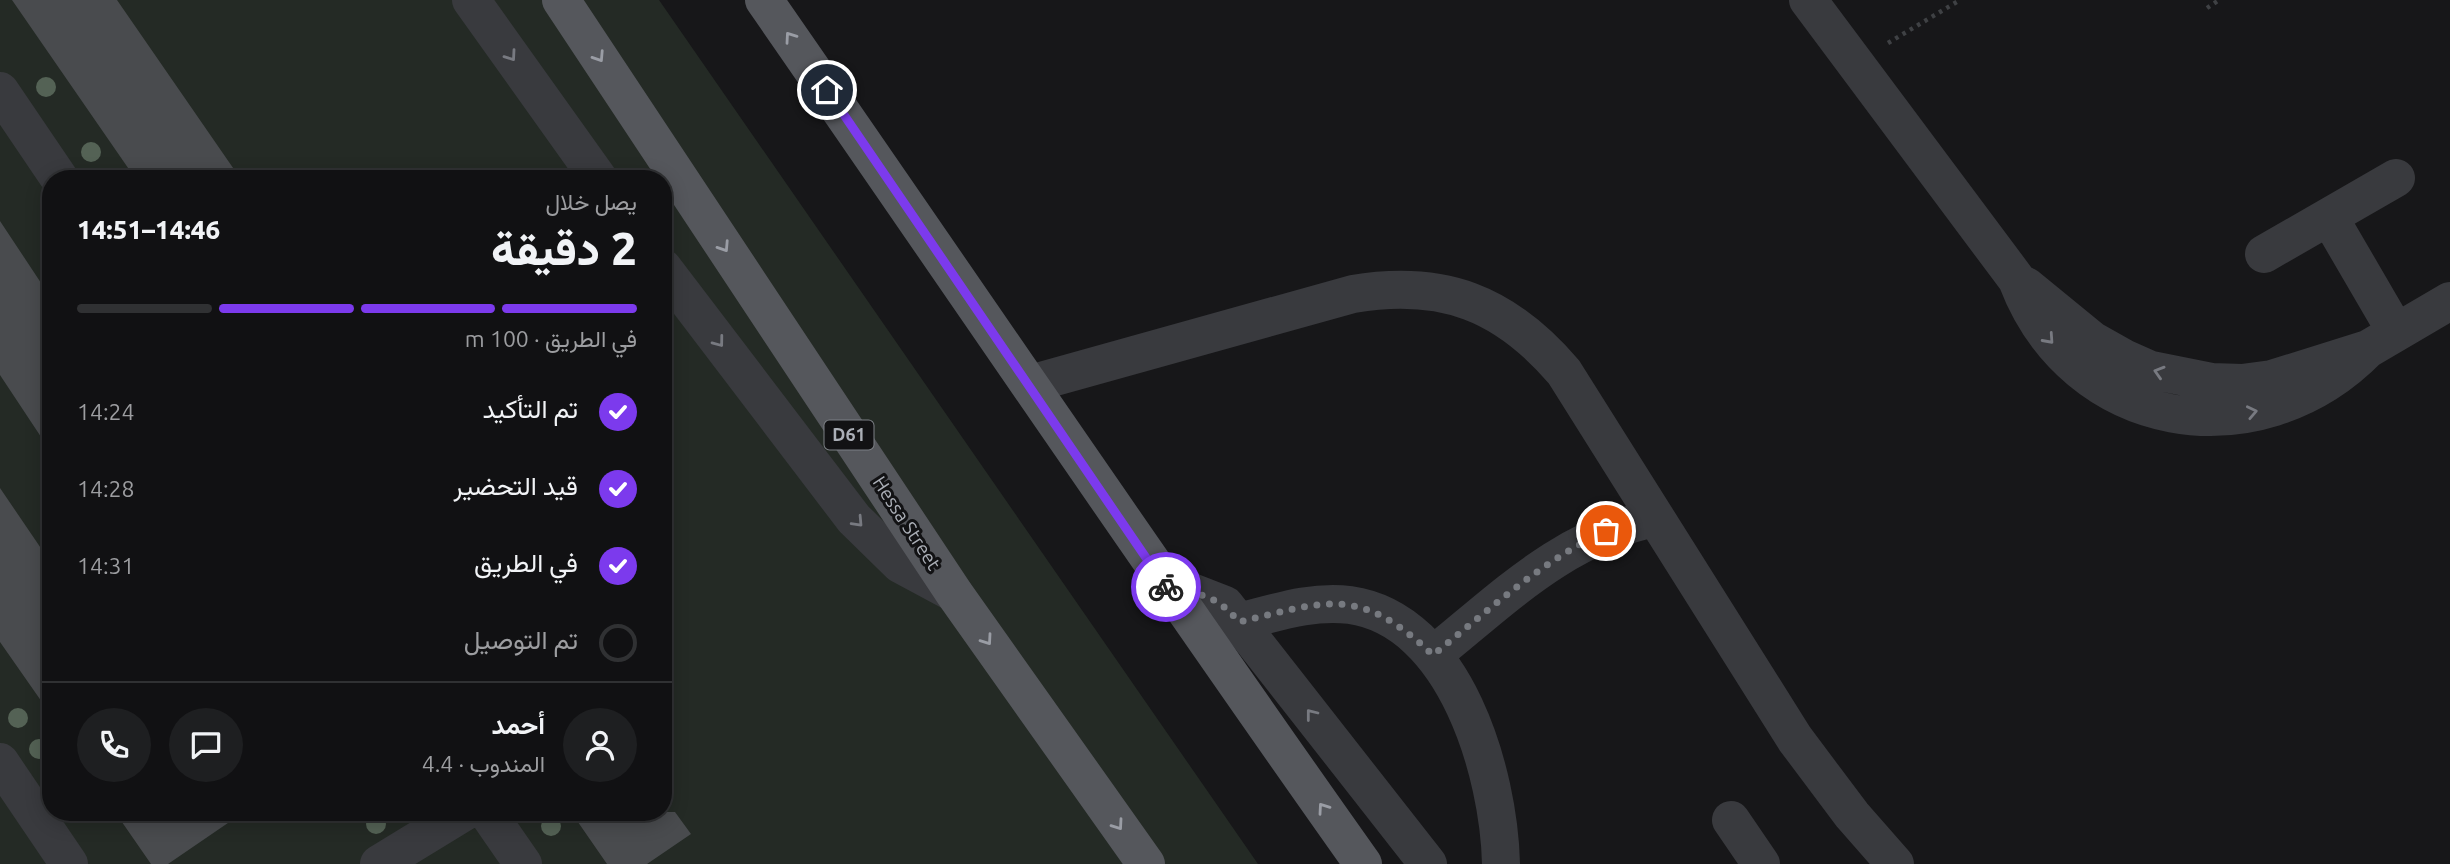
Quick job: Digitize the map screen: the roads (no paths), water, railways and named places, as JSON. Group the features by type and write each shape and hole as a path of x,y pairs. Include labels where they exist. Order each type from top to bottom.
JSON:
{"main road":[{"name":"Hessa Street","path":"561,0 954,593 1146,864"},
{"path":"764,0 1169,590 1363,864"}],"street":[{"path":"471,0 592,170"},
{"path":"1808,0 2017,280 2092,340 2151,370 2181,378 2242,383 2272,379 2382,341 2450,301"},
{"path":"0,91 54,170"},
{"path":"2264,254 2396,178"},
{"path":"2329,217 2382,341"},
{"path":"672,280 854,519 900,564 954,593"},
{"path":"1030,384 1353,294 1385,289 1418,289 1450,294 1481,304 1509,320 1547,353 1564,372 1794,739 1852,815 1895,864"},
{"path":"1433,655 1549,563 1576,545 1606,531 1655,517"},
{"path":"1169,590 1208,597 1225,606 1429,864"},
{"path":"1239,622 1309,605 1352,606 1373,611 1393,621 1433,655 1454,685 1481,749 1498,819 1500,864"},
{"path":"0,762 69,864"},
{"path":"1731,820 1761,864"},
{"path":"379,864 449,821"},
{"path":"493,821 523,864"}]}
